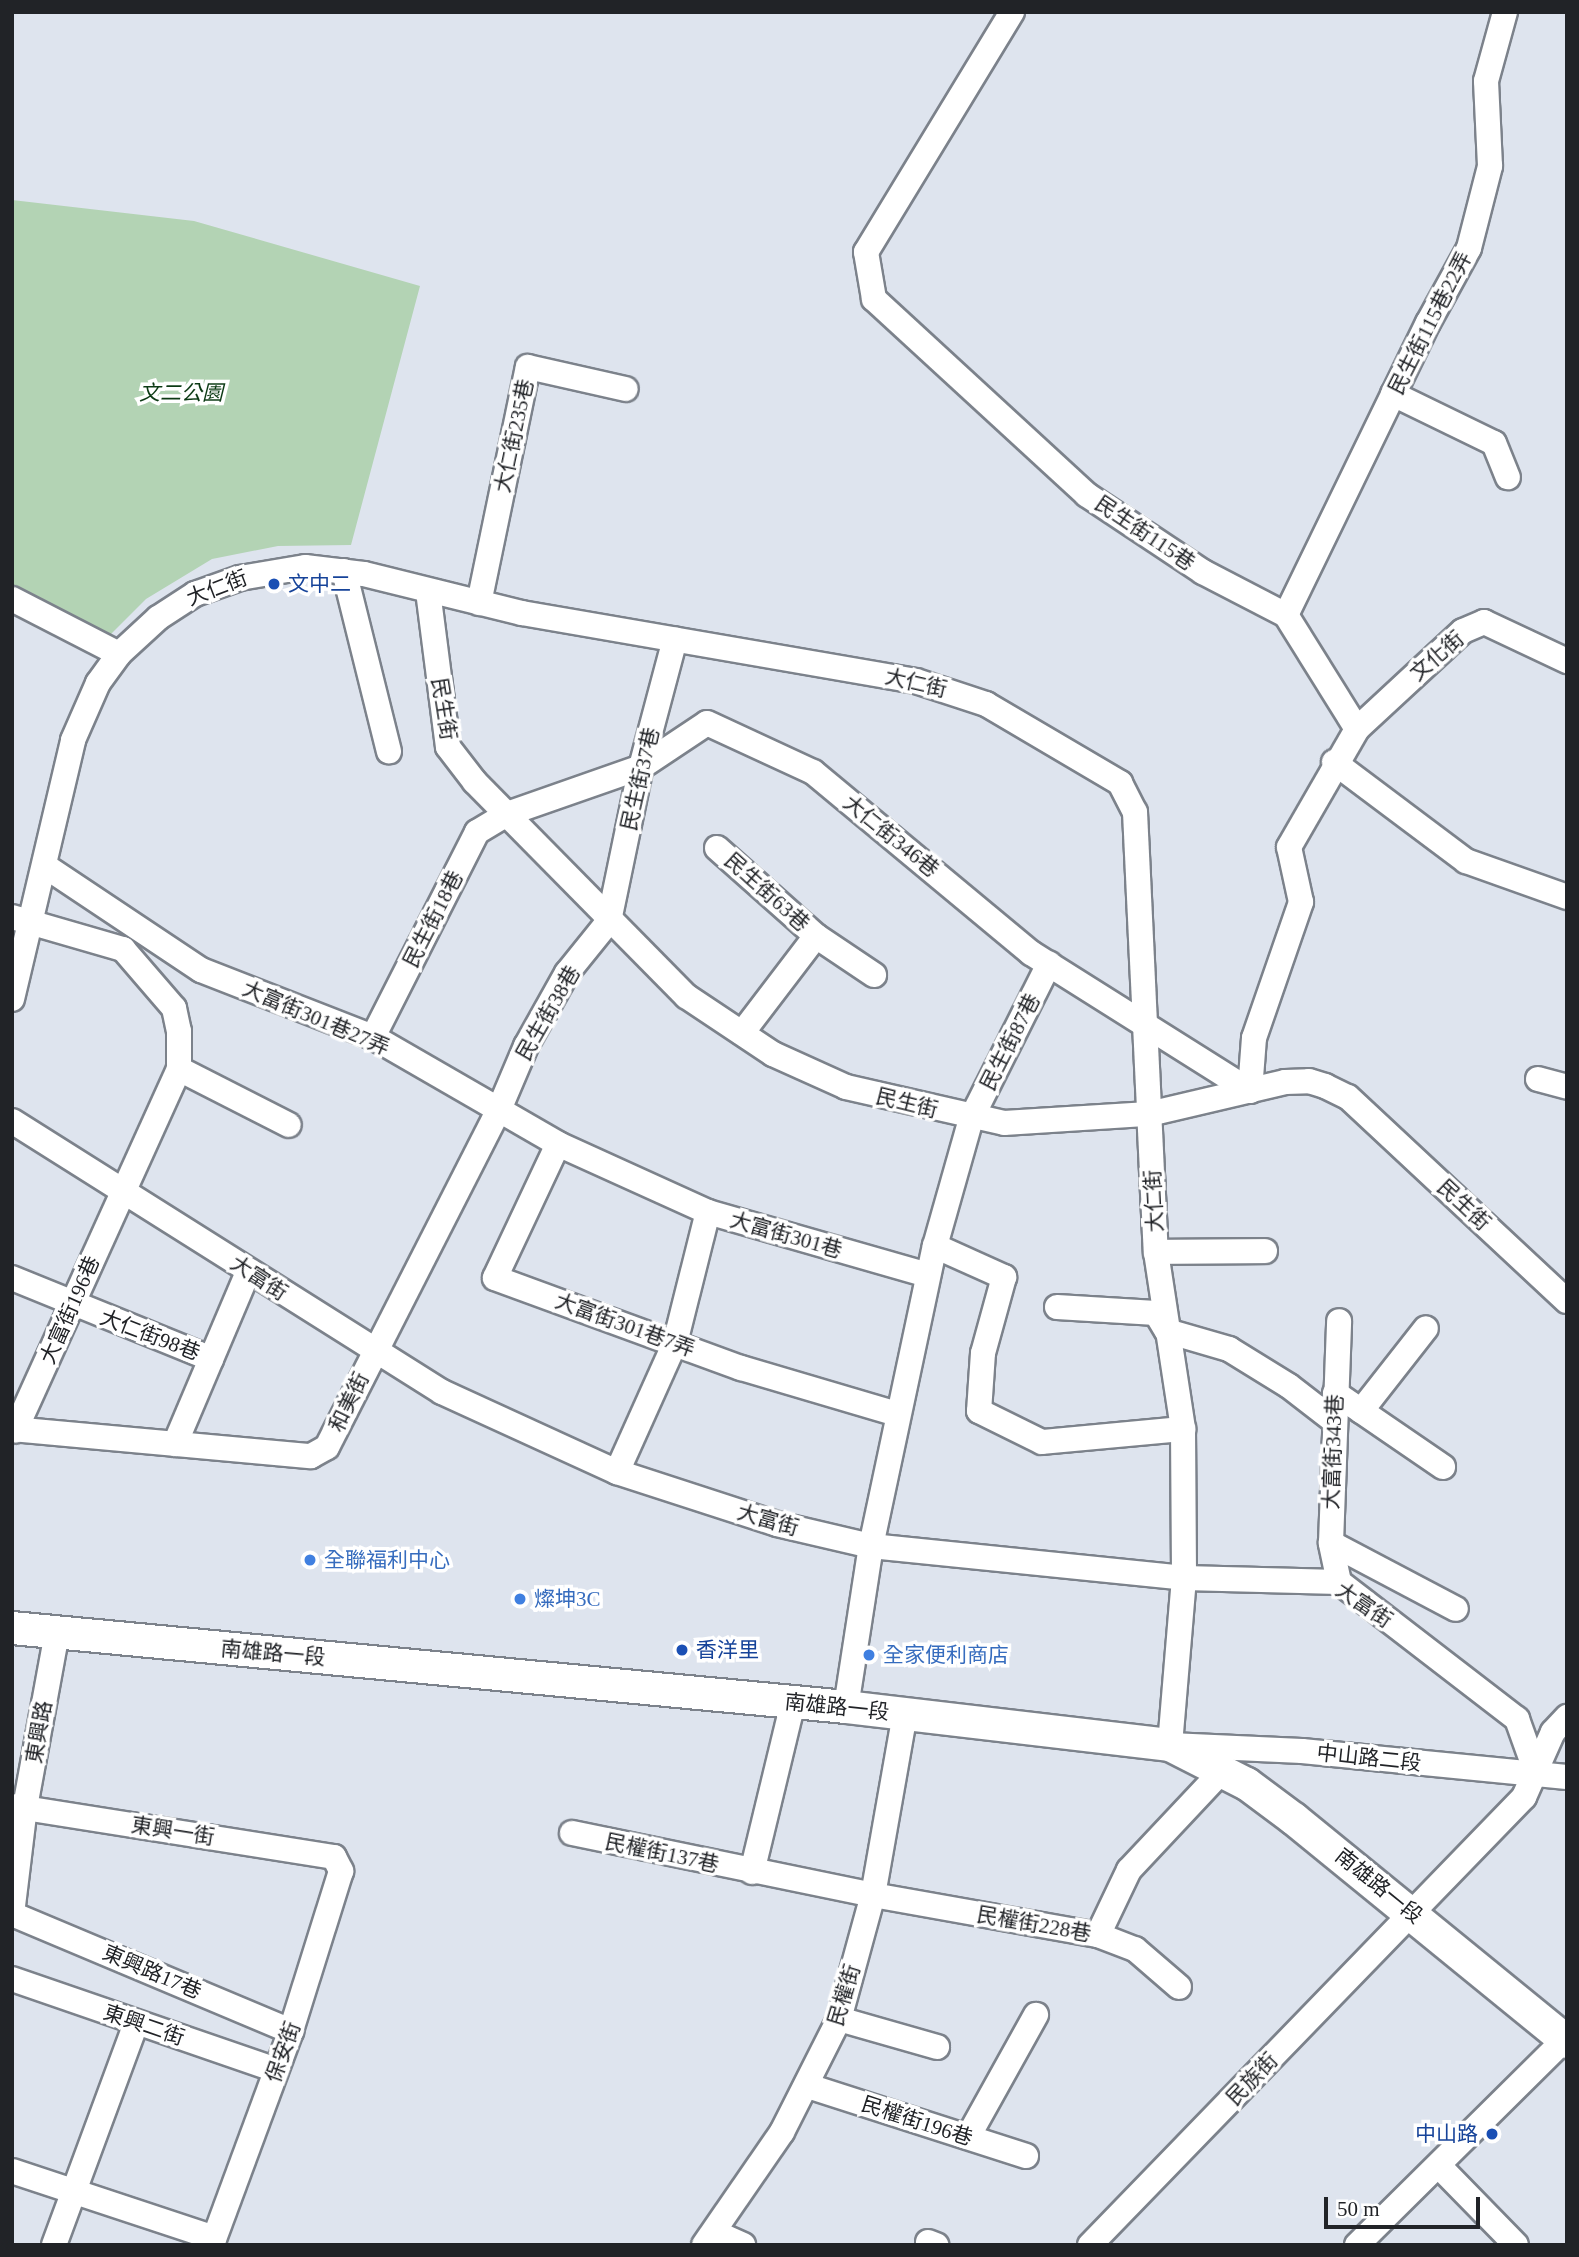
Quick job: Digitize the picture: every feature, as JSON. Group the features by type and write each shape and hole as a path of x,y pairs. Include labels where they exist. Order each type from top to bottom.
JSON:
{"main road":[{"name":"南雄路一段","path":"12,1628 846,1706 1170,1745 1222,1771 1294,1819 1566,2039"}],"street":[{"name":"民生街115巷","path":"1012,12 866,251 874,299 1087,495 1203,572 1286,615"},
{"name":"民生街115巷22弄","path":"1286,615 1393,394 1469,248 1490,166 1486,81 1505,12"},
{"name":"大仁街235巷","path":"479,603 528,367 626,390"},
{"path":"1393,394 1494,443 1508,477"},
{"name":"大仁街","path":"12,999 22,919 45,866 82,712 119,654 158,618 195,594 272,570 344,571 479,603 916,681 965,696 1120,783 1135,812 1156,1252 1183,1429 1184,1578 1170,1745"},
{"path":"344,571 389,751"},
{"name":"民生街","path":"428,591 448,747 507,814 609,921 686,996 773,1054 846,1087 971,1119 1037,1123 1149,1114 1250,1091 1309,1081 1348,1097 1567,1301"},
{"path":"12,599 119,654"},
{"path":"1250,1091 1254,1038 1301,902 1289,847 1334,762 1357,729 1286,615"},
{"name":"文化街","path":"1357,729 1463,631 1484,622 1567,661"},
{"name":"民生街37巷","path":"609,921 641,767 675,639"},
{"name":"大仁街346巷","path":"507,814 641,767 707,723 813,772 1049,964 1145,1028 1250,1091"},
{"path":"1334,762 1466,861 1567,897"},
{"name":"民生街18巷","path":"373,1037 477,832 507,814"},
{"name":"民生街63巷","path":"717,848 816,936 874,975"},
{"name":"大富街301巷27弄","path":"45,866 201,970 373,1037 498,1112 558,1144 708,1212"},
{"path":"22,919 123,949 140,964 174,1008 179,1031 178,1069 289,1125"},
{"name":"民生街38巷","path":"498,1112 526,1046 567,973 609,921"},
{"name":"民生街63巷","path":"742,1033 816,936"},
{"name":"民生街87巷","path":"971,1119 1049,964"},
{"name":"大富街196巷","path":"14,1430 73,1306 178,1069"},
{"path":"1538,1079 1567,1087"},
{"name":"和美街","path":"14,1430 311,1456 327,1447 373,1352 498,1112"},
{"path":"846,1706 871,1546 897,1414 934,1247 971,1119"},
{"name":"大富街","path":"12,1121 125,1189 373,1352 442,1392 617,1472 777,1524 871,1546 1184,1578 1339,1582 1517,1719 1537,1775"},
{"name":"大富街301巷7弄","path":"558,1144 495,1278 741,1368 897,1414"},
{"name":"大富街301巷","path":"617,1472 675,1343 708,1212 927,1275"},
{"path":"934,1247 1004,1277 983,1353 979,1411 1042,1442 1183,1429"},
{"path":"1156,1252 1265,1251"},
{"path":"175,1444 248,1272"},
{"name":"大仁街98巷","path":"12,1278 73,1306 211,1359"},
{"path":"1057,1307 1156,1313 1167,1331 1228,1349 1289,1386 1333,1420"},
{"name":"大富街343巷","path":"1339,1321 1333,1420 1331,1543 1339,1582"},
{"path":"1361,1411 1426,1328"},
{"path":"1335,1393 1443,1467"},
{"path":"1331,1543 1456,1609"},
{"name":"東興路","path":"12,1914 18,1806 57,1633"},
{"path":"752,1872 793,1702"},
{"name":"民權街","path":"709,2238 808,2086 839,2019 873,1895 905,1714"},
{"name":"民族街","path":"1090,2245 1524,1797 1537,1775 1553,1732 1567,1717"},
{"name":"中山路二段","path":"1170,1745 1302,1751 1567,1777"},
{"path":"1098,1935 1129,1870 1222,1771"},
{"name":"東興一街","path":"18,1806 334,1857"},
{"name":"民權街137巷","path":"572,1833 873,1895"},
{"name":"保安街","path":"213,2241 291,2031 341,1871 334,1857"},
{"name":"民權街228巷","path":"873,1895 1098,1935 1135,1949 1179,1987"},
{"name":"東興路17巷","path":"12,1914 291,2031"},
{"name":"東興二街","path":"12,1979 276,2070"},
{"path":"968,2137 1036,2015"},
{"path":"839,2019 937,2047"},
{"path":"54,2245 77,2192 136,2023"},
{"path":"1357,2245 1566,2039"},
{"name":"民權街196巷","path":"808,2086 1026,2156"},
{"path":"1439,2166 1517,2245"},
{"path":"12,2171 213,2241"},
{"path":"709,2238 743,2245"}],"green space":[{"name":"文二公園","path":"12,200 194,221 420,286 351,545 278,546 212,559 146,599 106,639 12,608"}],"place":[{"name":"文中二","path":"274,584"},
{"name":"全聯福利中心","path":"310,1560"},
{"name":"燦坤3C","path":"520,1599"},
{"name":"香洋里","path":"682,1650"},
{"name":"全家便利商店","path":"869,1655"},
{"name":"中山路","path":"1492,2134"}]}
